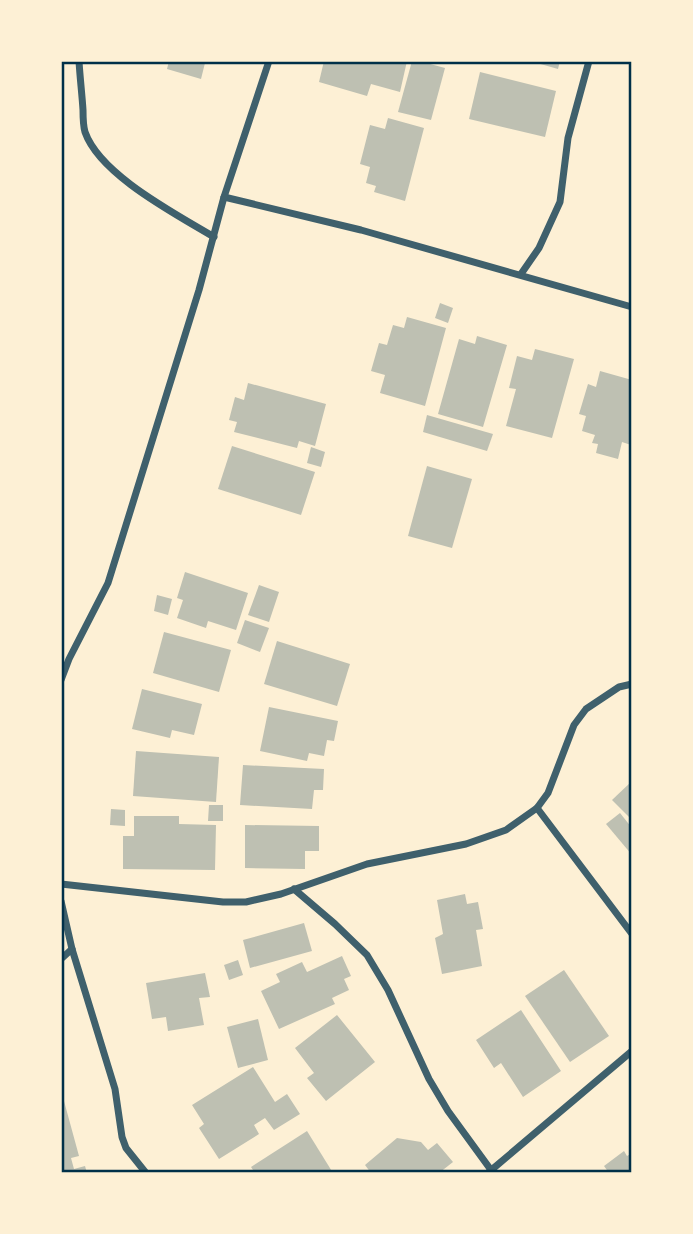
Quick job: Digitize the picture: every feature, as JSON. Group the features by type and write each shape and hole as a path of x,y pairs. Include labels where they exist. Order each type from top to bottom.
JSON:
{"street":[{"path":"79,61 84,130 95,150 136,188 214,237"},
{"path":"61,680 108,583 200,290 224,197 269,61"},
{"path":"521,274 539,248 560,202 568,138 589,61"},
{"path":"224,197 360,230 632,307"},
{"path":"61,884 223,902 246,902 367,864 466,844 506,830 537,808 548,793 574,725 586,709 619,687 632,684"},
{"path":"537,808 632,934"},
{"path":"294,889 367,955 388,990 429,1079 490,1172 632,1051"},
{"path":"61,901 72,949 115,1089 122,1137 126,1148 146,1173"},
{"path":"61,958 72,949"}],"building":[{"path":"169,61 205,63 201,79 167,69"},
{"path":"324,61 407,61 400,92 371,84 367,96 319,82"},
{"path":"412,61 445,68 431,120 398,112"},
{"path":"530,61 560,61 558,69"},
{"path":"480,72 556,91 545,137 469,119"},
{"path":"388,118 424,128 405,201 374,192 376,186 366,183 370,167 360,164 370,125 385,129"},
{"path":"440,303 453,308 448,323 435,318"},
{"path":"407,317 446,328 425,406 380,393 385,375 371,371 379,343 387,345 393,325 404,328"},
{"path":"477,336 507,345 483,427 438,414 459,339 475,344"},
{"path":"535,349 574,359 552,438 506,426 516,389 509,388 517,356 532,360"},
{"path":"600,371 632,380 632,442 631,445 622,442 618,459 596,453 598,444 592,443 595,435 582,431 586,416 579,414 588,384 596,387"},
{"path":"248,383 326,404 315,446 299,441 297,448 234,432 237,422 229,420 235,397 244,400"},
{"path":"427,415 493,434 487,451 423,432"},
{"path":"232,446 315,472 301,515 218,489"},
{"path":"311,447 325,452 321,467 307,463"},
{"path":"427,466 472,479 452,548 408,536"},
{"path":"185,572 248,593 236,630 208,621 206,628 177,618 183,600 177,598"},
{"path":"259,585 279,592 269,622 248,615"},
{"path":"157,595 172,599 168,615 154,611"},
{"path":"245,620 269,628 260,652 237,643"},
{"path":"164,632 231,650 219,692 153,673"},
{"path":"277,641 350,664 337,706 264,684"},
{"path":"142,689 202,704 194,735 172,730 170,738 132,729"},
{"path":"269,707 338,721 334,741 327,740 324,756 309,753 307,761 260,751"},
{"path":"136,751 219,757 216,802 133,796"},
{"path":"243,765 324,769 323,790 314,790 312,809 240,805"},
{"path":"632,781 632,820 612,800"},
{"path":"209,805 223,805 223,821 208,821"},
{"path":"111,809 125,810 125,826 110,825"},
{"path":"620,813 632,828 632,855 606,824"},
{"path":"134,816 179,816 179,824 216,825 215,870 123,869 123,836 134,836"},
{"path":"245,825 319,826 319,851 305,851 305,869 245,868"},
{"path":"465,894 467,904 478,902 483,929 476,930 482,966 442,974 435,938 443,934 437,900"},
{"path":"304,923 312,951 250,968 243,940"},
{"path":"342,956 351,976 344,979 349,990 332,998 335,1004 279,1029 261,991 280,982 276,974 302,962 307,972"},
{"path":"238,960 243,975 229,980 224,965"},
{"path":"564,970 609,1036 570,1062 525,996"},
{"path":"205,973 210,997 199,998 204,1025 168,1031 166,1017 152,1019 146,983"},
{"path":"521,1010 561,1071 523,1097 501,1063 494,1068 476,1040"},
{"path":"337,1015 375,1062 326,1101 307,1078 314,1073 295,1048"},
{"path":"258,1019 268,1060 238,1068 227,1027"},
{"path":"253,1067 275,1102 287,1094 300,1114 274,1130 265,1118 254,1125 259,1134 219,1159 199,1128 204,1124 192,1105"},
{"path":"64,1101 79,1156 71,1158 74,1169 85,1166 87,1173 61,1173 61,1102"},
{"path":"307,1131 333,1173 255,1173 251,1167"},
{"path":"397,1138 421,1142 428,1150 437,1143 453,1162 439,1173 371,1173 365,1165"},
{"path":"624,1151 627,1156 632,1153 632,1173 609,1173 604,1166"}]}
